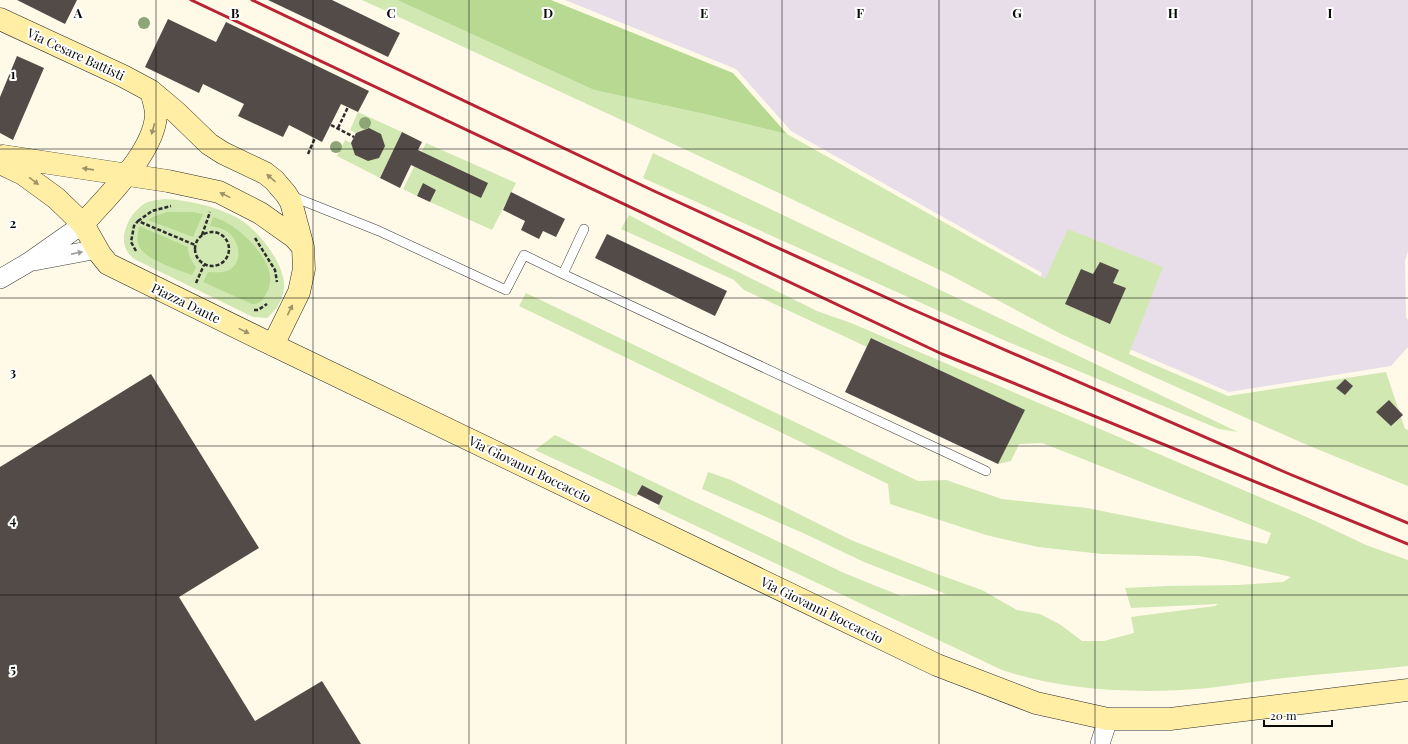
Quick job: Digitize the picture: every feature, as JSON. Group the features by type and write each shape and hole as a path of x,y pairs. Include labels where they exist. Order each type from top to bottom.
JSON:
{"street":[{"name":"Via Cesare Battisti","path":"0,19 123,76 151,91"},
{"path":"0,279 29,262 83,224 127,174 146,147 152,135 156,113 151,91"},
{"path":"151,91 178,113 209,144 229,156 265,173 274,180 286,194 290,202 303,247 304,269 299,292 273,345"},
{"path":"0,156 127,174 186,184 219,192 260,213 294,237 303,247"},
{"name":"Piazza Dante","path":"0,163 24,174 56,198 83,224 108,264 273,345"},
{"path":"29,262 98,249"},
{"name":"Via Giovanni Boccaccio","path":"273,345 937,665 1036,703 1108,720 1170,720 1408,690"},
{"path":"1100,744 1108,720"}],"lane":[{"path":"286,194 379,231 506,290 524,254 562,274 986,471"},
{"path":"562,274 584,229"}],"path":[{"path":"338,128 348,107"},
{"path":"331,124 354,137"},
{"path":"308,154 315,138"},
{"path":"137,253 131,242 134,226 138,221 152,211 171,206"},
{"path":"204,211 210,211 216,214"},
{"path":"201,236 206,233 217,233 226,239 229,250 225,260 221,264 210,266 204,265 196,256 194,250 210,211"},
{"path":"138,221 195,245"},
{"path":"254,237 275,270 277,286"},
{"path":"203,287 196,283 204,265"},
{"path":"252,310 258,310 268,304 271,298"}],"shaded area":[{"path":"565,0 1408,0 1408,251 1405,261 1408,347 1391,366 1229,392 1027,305 1042,273 791,131 736,69"}],"green space":[{"path":"362,0 397,0 594,90 787,134 1045,279 1068,229 1163,267 1129,354 1228,396 1386,372 1405,429 1408,430 1408,486 1307,445 1061,334 952,276 779,193"},
{"path":"397,0 551,0 733,73 787,134 594,90"},
{"path":"358,112 402,132 380,178 337,156 345,140 351,143 356,133 350,130"},
{"path":"426,143 516,183 492,230 430,202 436,190 423,183 417,196 403,189"},
{"path":"653,153 1238,432 1219,429 1008,342 643,178"},
{"path":"165,199 192,202 226,212 242,221 260,237 275,258 284,279 284,289 280,302 276,309 267,318 253,317 136,260 129,254 124,239 130,219 144,204 151,201"},
{"path":"167,212 192,212 203,214 193,237 148,220"},
{"path":"629,215 714,260 817,311 851,323 1309,518 1366,545 1408,560 1408,666 1275,679 1209,688 1157,691 1104,690 1052,683 1027,677 1002,670 658,508 663,496 642,485 636,497 535,450 555,435 844,573 901,596 946,594 864,562 803,533 702,489 708,472 731,480 851,540 982,590 1017,610 1040,614 1061,625 1082,641 1104,641 1134,633 1131,617 1215,606 1218,604 1131,608 1125,588 1238,585 1283,582 1291,577 1222,560 1198,556 1102,554 1038,547 986,535 890,504 888,484 519,306 526,293 918,481 946,480 1002,499 1087,508 1267,544 1271,533 1042,443 1019,444 1011,461 998,464 1024,410 872,338 867,347 744,290 734,280 621,229"},
{"path":"213,217 222,220 244,235 260,253 266,263 270,283 266,295 260,302 252,304 203,282 208,272 227,271 232,268 238,258 237,246 232,236 224,230 210,226"},
{"path":"139,226 188,247 190,258 196,267 192,275 149,257 140,248 138,243"}],"building":[{"path":"17,0 77,0 65,24"},
{"path":"268,0 332,0 400,33 388,57"},
{"path":"168,19 216,42 226,22 369,91 358,112 341,104 322,142 289,125 283,137 238,116 244,104 203,84 199,93 145,67"},
{"path":"17,56 44,68 13,140 0,133 0,97"},
{"path":"369,128 381,134 385,146 379,158 368,161 355,155 351,143 356,133"},
{"path":"402,132 422,142 418,150 488,183 481,198 411,165 400,188 380,178"},
{"path":"423,183 436,190 430,202 417,196"},
{"path":"511,192 565,219 556,237 543,231 539,239 521,230 525,221 503,210"},
{"path":"607,234 727,291 715,316 595,258"},
{"path":"1100,262 1119,270 1113,283 1126,288 1110,324 1065,304 1081,269 1093,274"},
{"path":"871,338 1025,410 998,464 845,392"},
{"path":"151,374 259,548 179,597 255,721 322,681 361,744 0,744 0,467"},
{"path":"1345,379 1353,386 1345,395 1336,388"},
{"path":"1389,400 1403,415 1391,426 1376,412"},
{"path":"642,485 663,496 659,505 637,494"}],"railway":[{"path":"191,0 942,354 1408,544"},
{"path":"252,0 654,191 909,308 1287,473 1408,523"}]}
